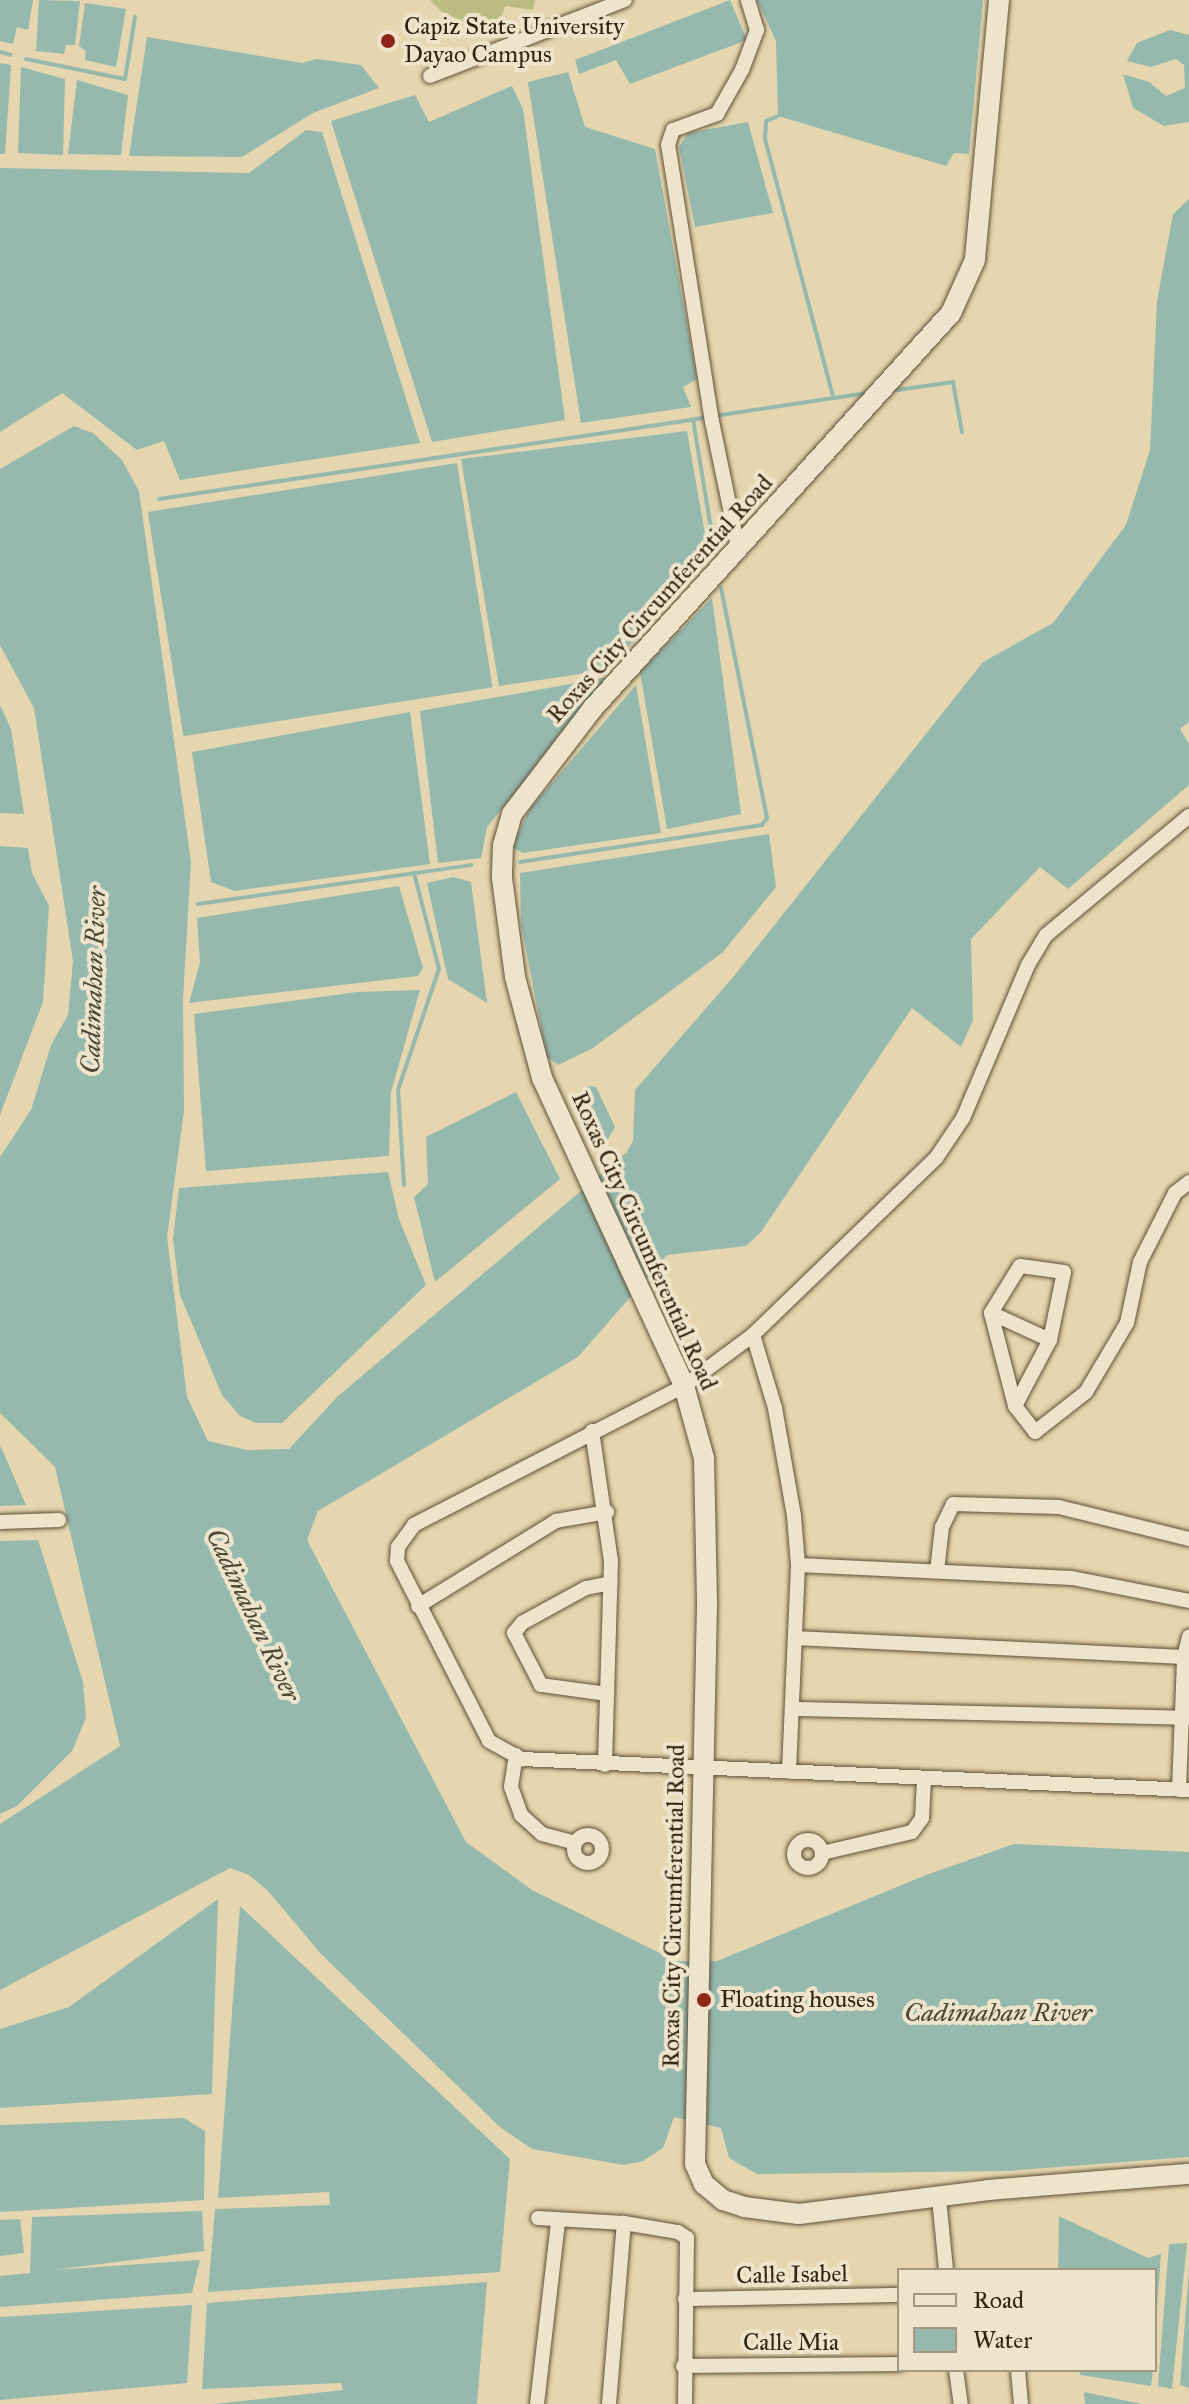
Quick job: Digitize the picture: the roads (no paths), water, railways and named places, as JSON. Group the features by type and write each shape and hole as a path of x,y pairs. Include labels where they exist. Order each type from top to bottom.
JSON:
{"main road":[{"name":"Roxas City Circumferential Road","path":"999,0 975,260 951,313 593,708 512,814 503,845 515,977 542,1078 574,1155 684,1386 704,1458 695,2135 695,2164 704,2184 723,2200 744,2207 799,2214 1189,2174"}],"street":[{"path":"430,76 625,0"},
{"path":"738,547 712,422 668,145 673,130 717,114 742,70 757,30 748,0"},
{"path":"1189,816 1046,935 1028,965 963,1118 936,1158 753,1335 684,1386 414,1525 398,1547 397,1561 489,1741 499,1751 542,1762 1184,1790 1184,1657 1189,1637"},
{"path":"1015,1406 1050,1340 1064,1272 1020,1266 991,1313 1015,1406 1035,1432 1086,1392 1127,1323 1140,1262 1175,1193 1189,1182"},
{"path":"991,1313 1050,1340"},
{"path":"753,1335 788,1463 798,1565 795,1709 789,1772"},
{"path":"592,1431 607,1512 611,1583 605,1765"},
{"path":"937,1571 942,1527 953,1504 1059,1507 1189,1539"},
{"path":"418,1606 556,1521 607,1512"},
{"path":"0,1522 59,1520"},
{"path":"798,1565 1072,1578 1189,1601"},
{"path":"607,1694 541,1685 514,1633 522,1623 586,1588 611,1583"},
{"path":"795,1638 1184,1657"},
{"path":"795,1709 1185,1718"},
{"path":"516,1755 511,1787 521,1815 542,1834 575,1843"},
{"path":"822,1853 912,1832 922,1818 924,1780"},
{"path":"939,2198 946,2268"},
{"path":"538,2218 558,2222 624,2223 678,2232 687,2238 683,2366 685,2404"},
{"path":"537,2404 558,2222"},
{"path":"609,2404 624,2223"},
{"name":"Calle Isabel","path":"685,2299 897,2295"},
{"name":"Calle Mia","path":"683,2366 897,2364"},
{"path":"956,2372 961,2404"},
{"path":"1018,2372 1021,2404"}],"water":[{"path":"0,0 33,0 28,30 17,27 13,44 0,41"},
{"path":"39,0 80,1 75,45 66,45 64,54 36,51"},
{"path":"730,0 747,40 630,84 616,60 579,74 575,60"},
{"path":"757,0 983,0 969,154 954,153 946,166 778,116 776,41"},
{"path":"85,3 126,9 116,67 85,60 86,51 79,46"},
{"path":"1170,30 1189,35 1189,122 1164,126 1133,108 1123,74 1149,82 1166,96 1185,88 1184,65 1176,59 1151,67 1127,61 1137,43"},
{"path":"147,37 302,63 317,59 361,65 379,88 313,113 242,157 129,156"},
{"path":"0,63 11,65 5,154 0,154"},
{"path":"21,67 65,79 63,155 18,153"},
{"path":"568,72 585,127 655,149 697,379 683,387 691,407 581,423 528,82"},
{"path":"77,80 128,95 121,155 68,154"},
{"path":"512,86 523,109 565,420 432,442 331,121 415,95 429,122"},
{"path":"748,122 773,213 695,227 679,147 688,133"},
{"path":"306,130 322,132 420,443 180,480 164,441 137,450 62,393 0,432 0,168 249,173"},
{"name":"Cadimahan River","path":"1189,199 1189,722 1180,729 1189,744 1189,785 1068,889 1040,867 971,939 973,1020 961,1047 912,1008 761,1232 746,1246 667,1255 578,1357 318,1511 307,1540 466,1842 532,1890 676,1961 717,1961 926,1875 1014,1844 1189,1852 1189,2157 1007,2171 757,2174 729,2158 721,2128 674,2117 663,2148 643,2161 624,2165 532,2149 500,2127 322,1955 268,1891 249,1875 230,1868 0,1990 0,1824 120,1746 55,1467 0,1413 0,1157 31,1110 51,1045 68,1015 73,961 34,708 0,645 0,469 74,426 93,433 122,460 139,491 191,862 183,999 184,1111 167,1237 187,1397 208,1441 247,1450 289,1449 337,1397 626,1153 633,1141 635,1090 734,976 983,662 1053,623 1126,525 1150,450 1157,301 1173,214"},
{"path":"687,431 709,557 607,670 499,686 461,459"},
{"path":"457,463 493,687 183,736 148,512"},
{"path":"712,598 741,814 667,829 640,672"},
{"path":"609,677 487,827 481,858 438,863 420,711"},
{"path":"636,685 661,833 523,853 512,847 529,810"},
{"path":"0,705 11,729 24,814 0,813"},
{"path":"410,712 430,864 235,891 211,882 192,752"},
{"path":"769,834 776,887 722,953 593,1048 558,1065 547,1057 521,924 520,873"},
{"path":"0,846 28,848 32,873 49,906 43,1002 0,1115"},
{"path":"453,877 471,882 487,1003 448,979 427,883"},
{"path":"399,886 423,968 418,976 189,1003 200,962 197,918"},
{"path":"420,990 391,1092 389,1156 206,1171 194,1014 357,992"},
{"path":"586,1086 596,1087 615,1127 607,1141 599,1139 581,1101"},
{"path":"516,1092 560,1179 435,1282 414,1197 428,1184 426,1137"},
{"path":"388,1172 399,1219 426,1285 282,1423 256,1423 240,1416 222,1395 180,1295 173,1239 179,1188"},
{"path":"1,1447 26,1505 0,1506"},
{"path":"38,1540 83,1682 86,1718 72,1751 17,1806 0,1814 0,1541"},
{"path":"218,1899 212,2094 0,2108 0,2029 69,2007"},
{"path":"240,1906 510,2159 500,2272 208,2292 215,2209 330,2205 329,2192 218,2198"},
{"path":"184,2118 205,2131 204,2200 0,2212 0,2125"},
{"path":"202,2211 204,2251 53,2270 200,2260 192,2293 0,2307 0,2276 30,2273 32,2217"},
{"path":"1059,2216 1148,2258 1161,2254 1157,2309 1157,2268 1058,2268"},
{"path":"20,2219 24,2253 0,2256 0,2220"},
{"path":"1187,2243 1172,2389 1158,2386 1169,2244"},
{"path":"1189,2270 1189,2388 1180,2385"},
{"path":"487,2282 477,2404 214,2404 343,2390 341,2383 202,2389 207,2303"},
{"path":"192,2305 187,2383 0,2400 0,2317"},
{"path":"1079,2372 1153,2372 1151,2386 1080,2375"},
{"path":"1084,2392 1142,2404 1085,2404"}],"waterway":[{"path":"26,59 125,79 135,17"},
{"path":"0,52 11,55"},
{"path":"778,116 766,121 765,139 833,397"},
{"path":"897,390 953,382 962,432"},
{"path":"714,416 867,393"},
{"path":"159,499 704,418"},
{"path":"693,419 715,553"},
{"path":"520,862 762,825 767,818 721,588"},
{"path":"198,904 471,865"},
{"path":"404,1185 398,1090 439,969 414,873"}],"place":[{"name":"Capiz State University Dayao Campus","path":"388,41"},
{"name":"Floating houses","path":"704,2000"}]}
